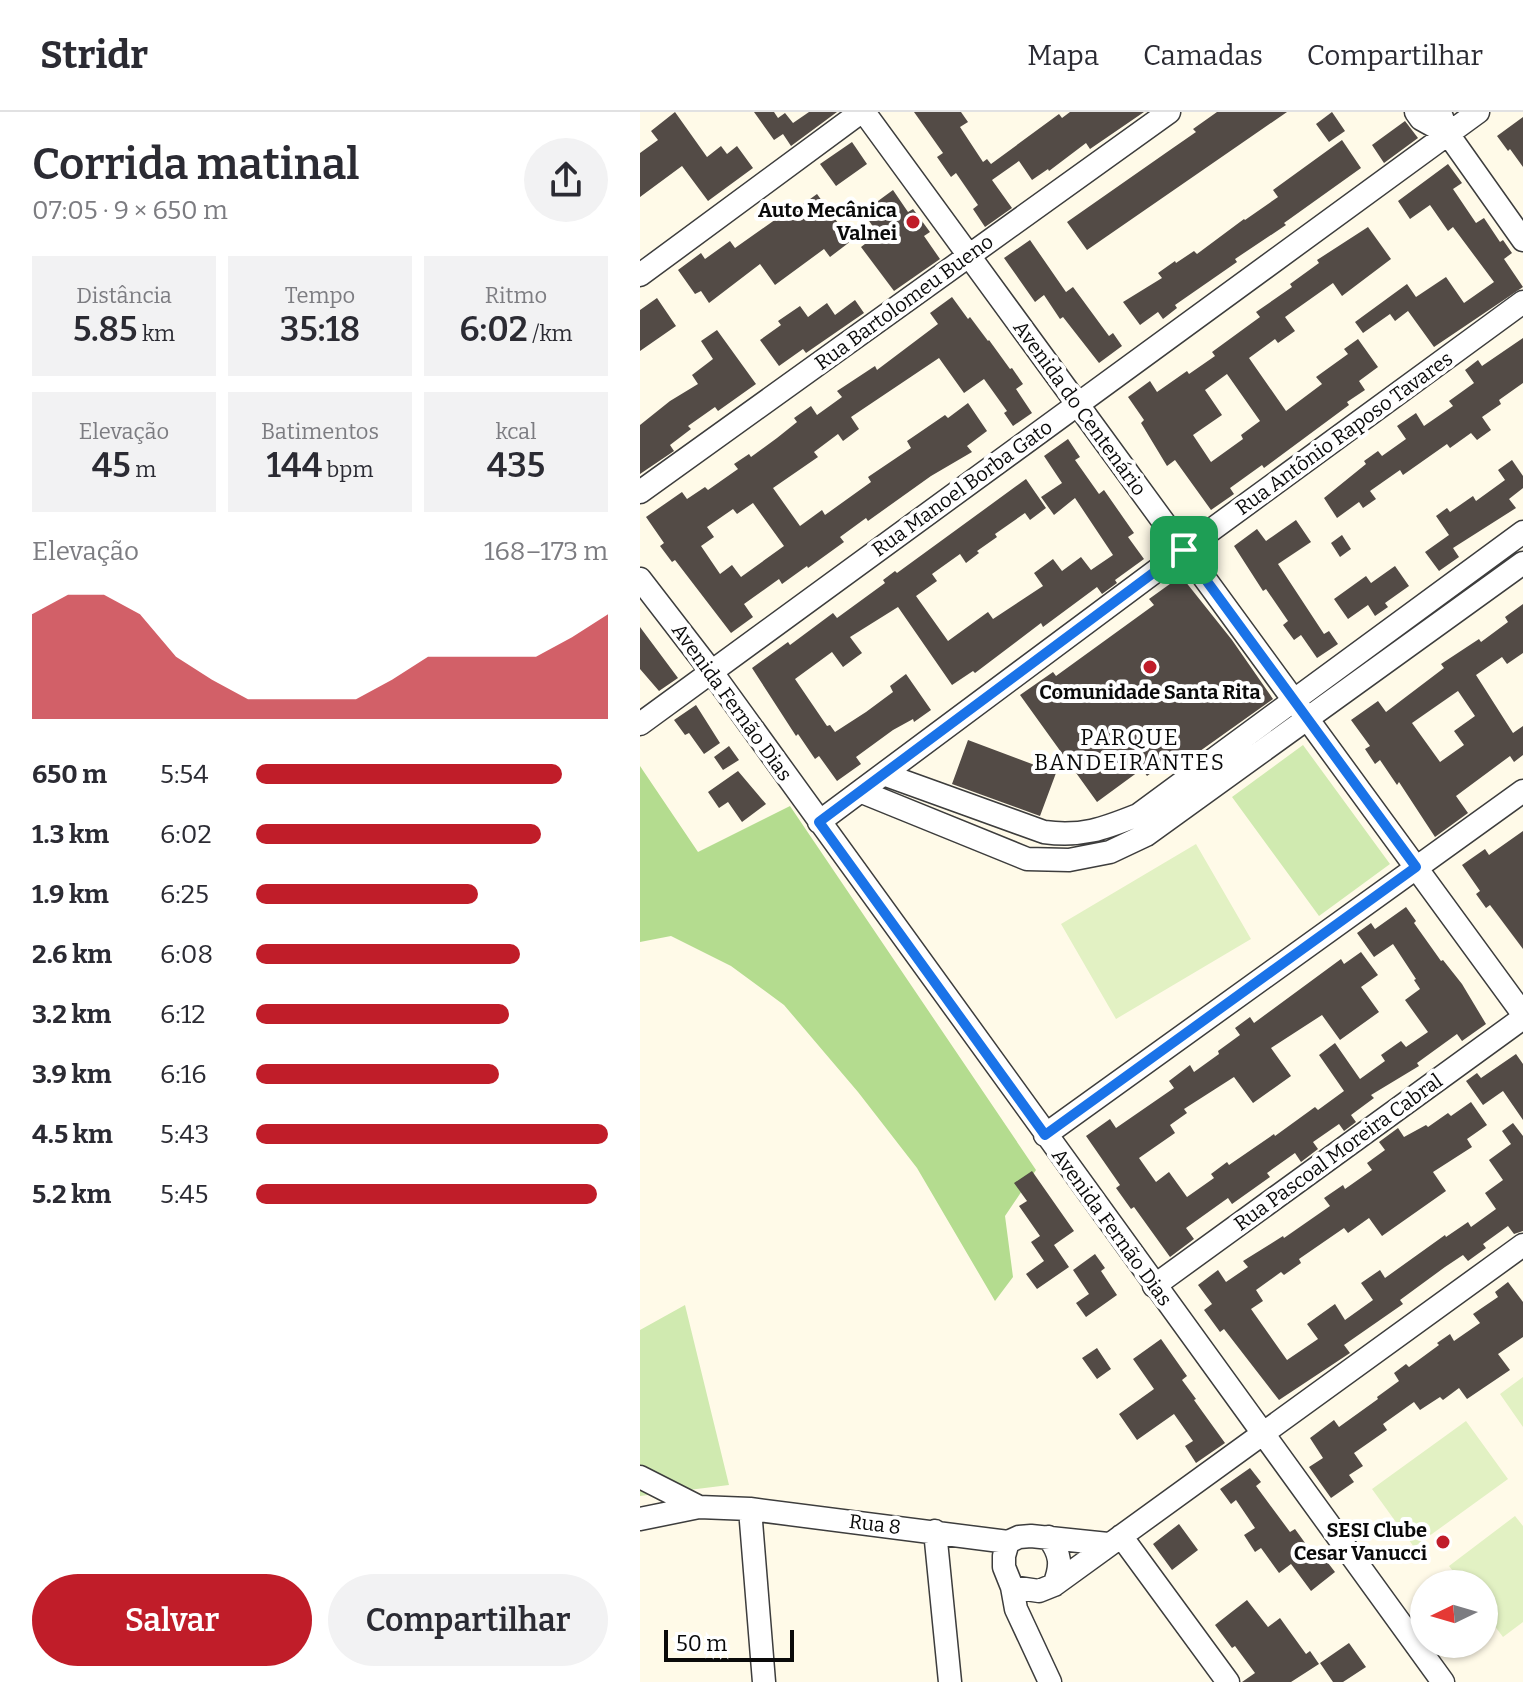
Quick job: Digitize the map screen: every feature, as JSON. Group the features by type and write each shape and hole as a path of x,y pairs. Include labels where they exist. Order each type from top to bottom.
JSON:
{"street":[{"name":"Avenida do Centenário","path":"863,112 1523,1016"},
{"path":"640,275 863,112"},
{"name":"Rua Bartolomeu Bueno","path":"640,492 1169,112"},
{"path":"1416,112 1421,119 1448,134"},
{"path":"1440,112 1448,134 1523,240"},
{"name":"Rua Manoel Borba Gato","path":"640,724 1478,112"},
{"name":"Rua Antônio Raposo Tavares","path":"819,822 1523,302"},
{"path":"862,792 1027,859 1069,860 1110,852 1146,835 1523,532"},
{"path":"886,775 1044,832 1071,835 1103,830 1138,815 1523,563"},
{"name":"Avenida Fernão Dias","path":"640,579 711,671 1443,1682"},
{"path":"1045,1135 1523,791"},
{"name":"Rua Pascoal Moreira Cabral","path":"1154,1286 1523,1016"},
{"path":"1012,1587 1047,1588 1099,1556 1115,1540 1523,1245"},
{"path":"640,1477 699,1507"},
{"name":"Rua 8","path":"640,1519 699,1507 750,1509 1008,1542 1019,1537 1115,1540"},
{"path":"750,1509 764,1682"},
{"path":"935,1531 950,1682"},
{"path":"1032,1641 1034,1603 1060,1570 1060,1556 1048,1537"},
{"path":"1115,1540 1228,1682"},
{"path":"1008,1542 1004,1567 1016,1609 1050,1682"}],"green space":[{"path":"1303,745 1390,864 1319,916 1232,797"},
{"path":"640,766 698,852 790,806 1036,1170 1005,1216 1013,1277 995,1301 917,1168 784,1005 731,966 671,936 640,942"},
{"path":"1196,844 1251,939 1116,1019 1061,924"},
{"path":"685,1305 729,1485 640,1496 640,1330"},
{"path":"1523,1377 1523,1427 1500,1394"},
{"path":"1466,1421 1508,1479 1414,1547 1372,1489"},
{"path":"1515,1516 1523,1526 1523,1622 1503,1637 1498,1630 1498,1570 1452,1570 1449,1566"}],"building":[{"path":"675,112 707,157 721,146 727,154 737,146 753,168 708,201 682,166 640,197 640,153 658,140 651,131"},
{"path":"754,112 774,112 778,118 785,113 793,123 809,112 837,112 791,146 783,134 774,140"},
{"path":"914,112 961,112 968,122 960,127 983,162 987,159 991,164 1059,114 1062,118 1070,112 1144,112 1090,149 1086,143 1032,180 1019,161 992,180 1012,208 985,227 973,209 978,205 956,173 951,177 937,157 943,153"},
{"path":"1217,112 1287,112 1087,250 1067,222 1196,132 1193,129"},
{"path":"1332,112 1345,131 1329,142 1316,124"},
{"path":"1523,117 1523,167 1497,136"},
{"path":"1405,121 1418,138 1384,163 1372,145"},
{"path":"1342,140 1361,168 1235,259 1237,262 1175,305 1177,308 1163,319 1158,312 1140,325 1123,302 1162,278 1158,273 1175,261 1194,251 1197,254 1278,197 1273,190"},
{"path":"852,142 867,164 836,186 820,164"},
{"path":"1448,164 1462,183 1453,189 1476,223 1484,218 1500,242 1503,240 1512,253 1504,259 1523,287 1434,347 1408,311 1395,321 1390,314 1363,333 1355,322 1407,284 1416,297 1446,277 1464,303 1494,282 1453,227 1448,231 1430,205 1410,219 1398,201"},
{"path":"893,190 908,212 913,209 930,232 924,236 940,259 894,291 861,247 878,234 863,212"},
{"path":"817,194 851,241 830,257 824,249 775,285 760,264 709,303 701,291 695,294 678,270 701,253 705,259 730,241 735,248"},
{"path":"1368,227 1391,259 1342,296 1333,283 1285,317 1295,331 1278,343 1275,339 1249,358 1286,411 1322,384 1316,377 1348,354 1344,349 1358,339 1378,367 1359,381 1365,390 1347,402 1349,405 1264,468 1262,465 1230,488 1234,494 1211,510 1175,460 1167,466 1141,423 1144,420 1128,397 1150,381 1157,392 1215,356 1212,352 1260,317 1256,312 1292,287 1290,284 1319,263 1317,260","holes":["1227,374 1260,421 1241,435 1243,439 1211,462 1193,435 1222,415 1205,390"]},
{"path":"1030,240 1066,292 1073,287 1109,336 1113,333 1122,346 1099,363 1063,317 1060,319 1044,295 1035,302 1004,258"},
{"path":"952,297 1012,368 1023,384 1016,389 1032,413 1013,426 1004,413 1007,411 984,379 964,393 939,358 851,417 859,429 843,441 838,434 814,452 818,457 773,488 800,526 822,510 825,515 871,482 868,477 911,448 907,441 968,403 987,431 967,446 972,452 931,476 868,521 866,518 840,537 844,542 808,568 782,584 779,579 744,604 753,617 731,633 675,560 672,562 660,546 664,543 646,517 682,492 687,499 705,487 708,490 738,469 734,464 749,454 751,457 777,438 797,422 794,418 811,406 817,415 842,397 837,391 875,366 877,370 938,324 930,313","holes":["753,503 784,546 741,577 732,565 720,574 701,546 714,537 707,527 733,509 737,514"]},
{"path":"657,298 676,326 640,351 640,310"},
{"path":"855,300 864,313 806,353 803,349 779,366 760,340 781,325 778,321 800,306 808,317 827,303 835,315"},
{"path":"717,330 756,384 718,411 715,407 688,426 691,429 670,445 674,451 640,474 640,425 698,384 692,375 713,359 701,341"},
{"path":"1523,338 1523,383 1482,417 1491,430 1477,440 1471,433 1450,448 1447,444 1403,475 1400,470 1370,491 1376,499 1363,508 1359,502 1337,518 1324,498 1366,464 1364,461 1378,451 1382,456 1406,439 1397,426 1416,413 1424,426 1453,406 1449,401 1474,383 1465,370 1478,360 1482,366"},
{"path":"1068,439 1080,457 1075,460 1099,494 1104,490 1134,533 1128,537 1144,559 1115,580 1117,583 1102,594 1097,587 1043,627 1041,623 975,673 973,671 952,685 898,607 850,637 862,653 843,667 832,652 795,679 827,726 830,725 835,732 866,712 893,692 890,686 906,674 931,710 914,722 913,719 893,730 856,757 861,764 837,781 819,756 815,759 798,734 796,736 752,668 833,613 837,618 885,583 883,580 895,571 897,573 1026,479 1046,508 1030,520 1025,513 995,534 997,537 966,563 960,554 932,574 937,581 916,596 948,641 988,612 993,619 1043,586 1034,573 1053,559 1062,571 1081,557 1091,570 1113,555 1075,498 1054,515 1041,497 1062,483 1044,456"},
{"path":"1512,460 1523,476 1523,488 1509,499 1516,508 1453,548 1459,557 1439,571 1425,552 1449,535 1436,516 1447,508 1450,512 1473,496 1476,501 1505,480 1498,470"},
{"path":"1296,520 1311,542 1278,564 1324,634 1329,631 1338,644 1317,658 1301,635 1294,640 1283,625 1288,621 1266,589 1263,591 1234,546 1257,529 1266,541"},
{"path":"1342,535 1351,549 1340,557 1331,543"},
{"path":"1395,566 1409,586 1385,603 1388,607 1375,616 1368,605 1348,619 1334,599 1366,576 1371,583"},
{"path":"1181,576 1232,640 1273,699 1186,761 1180,752 1147,776 1142,769 1097,802 1020,695 1053,672 1056,676 1154,605 1149,599"},
{"path":"1523,604 1523,653 1507,664 1502,657 1476,675 1513,733 1523,726 1523,755 1514,762 1510,756 1456,796 1468,813 1435,837 1399,782 1397,785 1380,760 1375,764 1365,749 1370,746 1351,720 1378,701 1386,712 1444,668 1441,664 1479,639 1481,642 1508,622 1505,617","holes":["1458,691 1475,716 1454,731 1464,745 1440,762 1412,723"]},
{"path":"640,627 678,678 659,691 640,669"},
{"path":"696,705 720,743 704,754 689,733 685,735 674,720"},
{"path":"968,740 1056,773 1040,816 952,784"},
{"path":"729,746 739,760 723,770 714,757"},
{"path":"738,771 766,804 742,822 728,802 719,808 708,792"},
{"path":"1523,831 1523,949 1490,905 1486,908 1476,894 1480,891 1462,865 1485,849 1489,855"},
{"path":"1406,907 1441,961 1462,984 1486,1024 1462,1041 1457,1034 1417,1063 1419,1066 1371,1095 1374,1098 1351,1115 1356,1122 1344,1131 1339,1124 1313,1142 1318,1149 1301,1162 1295,1153 1267,1173 1270,1177 1232,1204 1228,1198 1186,1228 1194,1239 1170,1257 1134,1207 1131,1209 1116,1188 1120,1185 1086,1136 1110,1119 1116,1128 1174,1088 1169,1081 1190,1065 1194,1072 1219,1054 1218,1051 1240,1035 1235,1028 1250,1017 1254,1023 1341,959 1344,964 1361,952 1378,975 1361,987 1379,1012 1340,1040 1322,1015 1271,1048 1291,1076 1253,1103 1234,1077 1184,1109 1187,1113 1170,1125 1175,1133 1139,1158 1156,1182 1169,1172 1187,1197 1214,1178 1211,1174 1227,1162 1229,1165 1344,1091 1319,1055 1335,1043 1360,1079 1385,1061 1381,1055 1401,1041 1406,1047 1428,1032 1405,1000 1420,989 1393,944 1374,957 1357,933 1371,923 1375,929"},
{"path":"1516,1054 1523,1064 1523,1120 1503,1091 1483,1105 1466,1081 1477,1073 1481,1078"},
{"path":"1471,1102 1487,1125 1467,1139 1472,1147 1433,1172 1446,1191 1382,1236 1369,1218 1348,1233 1344,1228 1299,1259 1301,1263 1284,1275 1281,1272 1256,1290 1263,1301 1251,1309 1287,1360 1318,1339 1307,1324 1335,1304 1345,1320 1373,1300 1361,1283 1380,1270 1385,1278 1445,1235 1468,1222 1471,1227 1496,1209 1485,1193 1503,1180 1489,1160 1511,1144 1502,1131 1513,1123 1523,1136 1523,1231 1514,1234 1508,1226 1483,1244 1486,1248 1468,1261 1463,1255 1445,1267 1400,1300 1403,1304 1344,1345 1350,1353 1279,1400 1224,1329 1220,1332 1204,1310 1212,1304 1198,1285 1218,1270 1226,1282 1248,1267 1243,1261 1284,1238 1330,1206 1324,1198 1343,1185 1345,1189 1372,1170 1367,1163 1385,1150 1379,1142 1398,1128 1404,1137 1426,1125 1428,1127 1448,1113 1451,1116"},
{"path":"1032,1171 1074,1231 1054,1245 1069,1267 1037,1289 1026,1274 1044,1261 1031,1242 1040,1236 1019,1206 1027,1201 1014,1183"},
{"path":"1095,1254 1105,1268 1101,1271 1117,1295 1086,1317 1076,1303 1089,1294 1073,1270"},
{"path":"1508,1282 1523,1302 1523,1337 1498,1354 1510,1370 1467,1399 1459,1388 1443,1400 1440,1397 1420,1410 1414,1402 1383,1424 1387,1430 1354,1453 1363,1466 1349,1475 1354,1482 1331,1498 1309,1467 1323,1458 1310,1438 1334,1420 1339,1427 1378,1399 1399,1381 1394,1373 1406,1364 1409,1367 1450,1334 1454,1341 1480,1323 1473,1314 1498,1297 1495,1292"},
{"path":"1161,1339 1187,1376 1182,1380 1194,1400 1225,1443 1196,1463 1185,1446 1193,1441 1174,1414 1137,1440 1119,1414 1154,1389 1133,1359"},
{"path":"1097,1348 1111,1369 1097,1379 1082,1358"},
{"path":"1250,1468 1261,1482 1256,1486 1290,1532 1295,1529 1313,1554 1318,1550 1335,1572 1311,1591 1291,1564 1279,1573 1261,1548 1255,1552 1244,1535 1255,1528 1236,1500 1231,1504 1220,1489"},
{"path":"1179,1524 1198,1550 1172,1570 1153,1544"},
{"path":"1247,1600 1268,1627 1280,1618 1306,1654 1310,1651 1319,1664 1291,1682 1242,1682 1255,1673 1215,1625"},
{"path":"1349,1643 1366,1667 1343,1682 1333,1682 1320,1663"}],"place":[{"name":"Auto Mecânica Valnei","path":"913,222"},
{"name":"Comunidade Santa Rita","path":"1150,667"},
{"name":"SESI Clube Cesar Vanucci","path":"1443,1542"}],"district":[{"name":"PARQUE BANDEIRANTES","path":"1130,750"}],"route":[{"path":"1184,550 1416,867 1045,1135 819,822 1184,550"}]}
